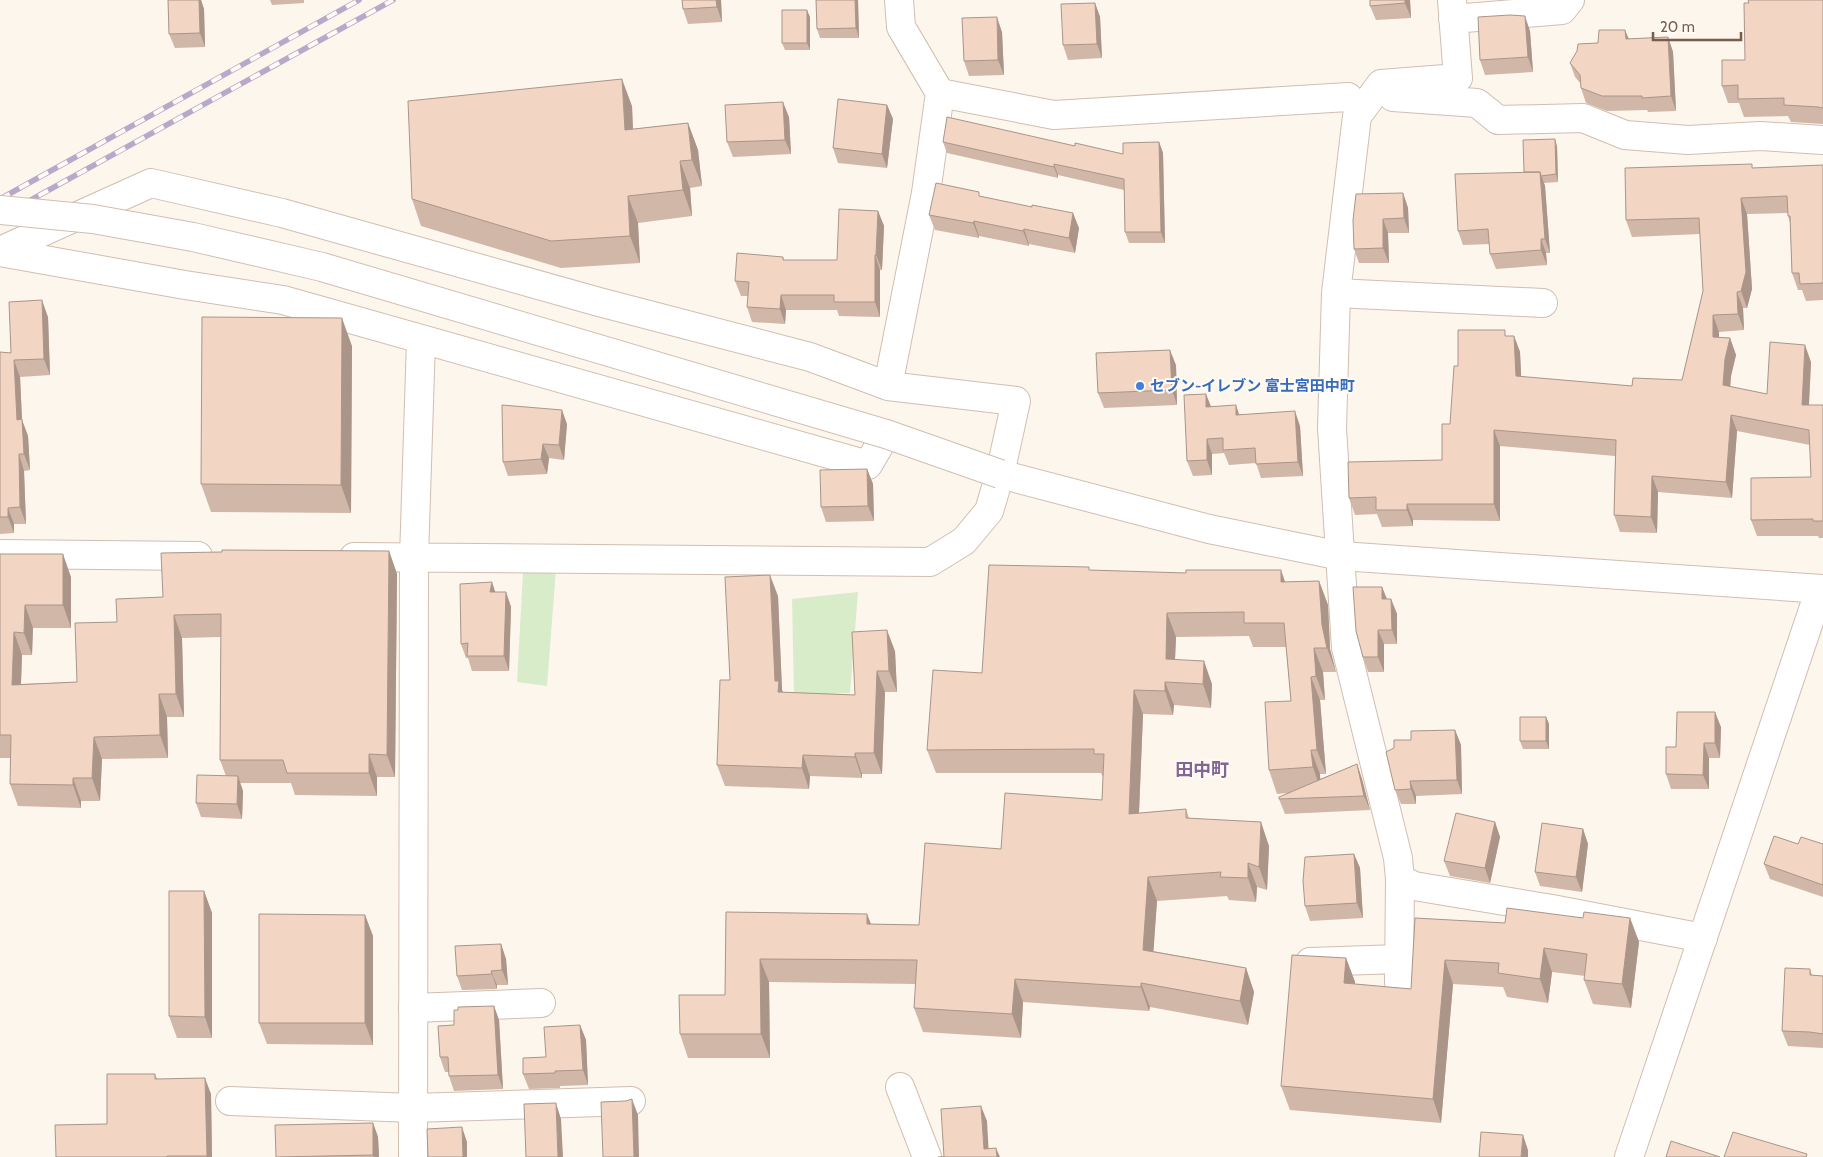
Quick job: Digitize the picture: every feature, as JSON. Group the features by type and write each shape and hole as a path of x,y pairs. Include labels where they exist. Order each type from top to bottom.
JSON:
{"street":[{"path":"888,386 926,194 940,93 901,27 899,0"},
{"path":"1296,963 1399,970 1400,879 1398,858 1346,648 1332,428 1336,293 1357,116 1381,84 1458,78 1453,9 1562,10 1570,0"},
{"path":"940,93 1054,115 1348,97"},
{"path":"1391,97 1477,103 1498,120 1583,118 1625,135 1688,140 1760,136 1823,140"},
{"path":"0,252 150,183 282,213 589,299 810,357 888,386 1016,401 1000,474 989,511 964,541 930,562 325,557"},
{"path":"0,210 93,219 193,238 322,267 886,434 1000,474 1209,529 1341,556 1822,589 1629,1157"},
{"path":"0,252 185,285 284,300 868,465 886,434"},
{"path":"1336,293 1543,303"},
{"path":"413,1157 414,558 421,340"},
{"path":"0,554 227,556"},
{"path":"1400,879 1414,886 1552,908 1703,938"},
{"path":"413,1008 541,1002"},
{"path":"900,1087 927,1157"},
{"path":"230,1101 413,1108 631,1101"}],"green space":[{"path":"556,569 547,686 517,682 523,573"},
{"path":"858,592 850,693 794,695 792,599"}],"building":[{"path":"168,0 199,0 200,33 169,34"},
{"path":"682,0 716,0 717,7 683,9"},
{"path":"816,0 855,0 856,28 817,29"},
{"path":"1370,0 1405,0 1405,3 1370,6"},
{"path":"1748,0 1823,0 1823,108 1784,105 1784,98 1738,99 1738,85 1722,86 1722,60 1745,60 1744,3 1749,3"},
{"path":"1095,3 1097,44 1063,45 1061,4"},
{"path":"782,10 807,10 807,43 782,43"},
{"path":"1525,16 1528,57 1480,60 1478,17"},
{"path":"997,17 998,60 964,61 962,18"},
{"path":"1599,30 1625,30 1626,39 1668,37 1671,96 1642,98 1642,96 1602,96 1581,88 1580,75 1570,63 1577,51 1578,44 1598,43"},
{"path":"622,79 625,130 688,123 692,160 680,161 683,190 628,196 630,236 551,241 412,199 408,101"},
{"path":"838,99 887,105 882,154 833,148"},
{"path":"783,102 785,140 727,142 725,105"},
{"path":"947,117 1075,146 1075,143 1123,154 1123,143 1159,142 1161,232 1125,232 1124,179 1054,164 1054,167 943,142"},
{"path":"1555,139 1556,174 1541,176 1540,172 1524,172 1523,140"},
{"path":"1752,164 1752,168 1823,165 1823,283 1800,284 1799,273 1792,273 1790,216 1788,216 1787,196 1741,198 1746,272 1741,291 1737,292 1738,314 1713,315 1713,337 1730,338 1725,359 1723,385 1767,394 1770,342 1805,345 1802,405 1823,405 1823,521 1813,521 1813,519 1751,520 1751,478 1811,477 1809,430 1731,415 1726,482 1652,476 1651,517 1614,515 1616,440 1494,430 1494,504 1407,504 1407,510 1376,510 1376,497 1349,498 1348,462 1442,460 1442,424 1450,424 1454,366 1458,366 1458,330 1505,330 1505,336 1514,336 1516,376 1632,386 1633,378 1682,380 1703,291 1699,218 1626,220 1625,168"},
{"path":"1540,172 1545,239 1541,239 1541,250 1490,254 1488,229 1458,231 1455,174"},
{"path":"936,183 979,192 979,196 1073,213 1069,238 1024,229 1023,231 974,221 973,223 929,215"},
{"path":"1403,193 1404,218 1383,219 1383,248 1354,249 1353,220 1356,194"},
{"path":"839,209 878,211 875,255 875,302 834,302 834,295 781,295 780,309 747,307 749,282 735,281 737,253 783,257 783,260 837,260"},
{"path":"42,300 44,359 14,360 17,420 22,419 24,454 19,454 20,507 8,508 8,517 0,517 0,352 11,353 9,302"},
{"path":"202,317 342,318 341,485 201,484"},
{"path":"1170,350 1172,390 1098,393 1096,353"},
{"path":"1206,394 1206,407 1236,405 1236,415 1295,411 1298,462 1256,464 1255,448 1223,450 1223,438 1207,439 1207,460 1187,461 1184,395"},
{"path":"502,405 562,410 559,445 543,444 541,459 503,462"},
{"path":"867,469 868,506 821,507 820,470"},
{"path":"222,550 389,551 387,755 369,754 369,773 287,773 283,760 220,760 221,614 174,615 176,694 159,694 160,735 94,737 92,778 73,778 73,785 10,784 11,735 0,735 0,554 63,554 63,605 25,605 24,633 14,632 12,685 77,682 75,623 117,622 116,599 163,597 161,553 222,552"},
{"path":"989,565 1089,567 1089,570 1186,573 1186,570 1281,570 1281,582 1319,581 1322,625 1327,648 1314,648 1316,676 1311,677 1317,750 1311,750 1313,767 1269,770 1265,702 1291,701 1284,623 1244,623 1244,612 1167,613 1166,659 1204,661 1203,684 1165,682 1165,691 1134,690 1129,814 1186,809 1186,818 1261,822 1259,867 1248,863 1248,878 1220,877 1221,872 1148,877 1143,950 1246,968 1240,1001 1141,983 1141,987 1015,979 1012,1014 914,1008 917,960 760,959 761,1034 680,1034 679,995 725,995 726,912 867,914 867,924 919,925 925,843 1001,849 1005,793 1102,800 1104,754 1094,754 1094,749 927,750 933,670 982,673"},
{"path":"770,575 775,681 779,681 778,692 855,695 852,632 887,630 889,671 877,671 874,753 855,753 855,757 803,755 802,768 717,765 720,680 730,680 725,577"},
{"path":"492,582 490,592 506,592 504,656 467,656 468,643 461,644 460,584"},
{"path":"1353,587 1382,587 1382,599 1391,599 1392,630 1378,630 1378,657 1363,657 1356,631"},
{"path":"1677,712 1715,712 1715,743 1704,743 1703,775 1666,774 1666,747 1676,747"},
{"path":"1520,717 1546,717 1546,741 1520,741"},
{"path":"1455,730 1457,780 1410,781 1411,789 1395,790 1386,752 1394,748 1394,740 1411,740 1411,731"},
{"path":"1357,764 1364,796 1279,799 1279,797"},
{"path":"197,775 238,776 237,804 196,803"},
{"path":"1456,813 1495,822 1485,868 1444,861"},
{"path":"1542,823 1583,829 1576,877 1535,872"},
{"path":"1774,836 1798,844 1801,837 1823,844 1823,885 1764,864"},
{"path":"1354,854 1357,903 1305,906 1303,881 1305,857"},
{"path":"169,891 204,891 205,1017 169,1016"},
{"path":"1507,908 1583,918 1584,912 1630,918 1622,984 1584,980 1587,954 1544,948 1540,979 1498,973 1499,963 1445,960 1433,1099 1281,1086 1292,955 1346,958 1344,983 1411,989 1415,918 1505,923"},
{"path":"259,914 365,915 365,1023 259,1023"},
{"path":"501,944 502,970 491,971 492,974 457,976 455,946"},
{"path":"1785,968 1810,969 1810,975 1823,976 1823,1034 1782,1031"},
{"path":"494,1006 498,1075 449,1076 448,1057 440,1057 438,1026 454,1025 454,1010 458,1010 458,1007"},
{"path":"580,1025 583,1070 523,1074 523,1058 546,1057 544,1027"},
{"path":"107,1074 155,1074 155,1079 205,1078 207,1156 56,1157 55,1125 107,1124"},
{"path":"632,1099 634,1157 603,1157 601,1102"},
{"path":"556,1103 558,1157 526,1157 524,1104"},
{"path":"981,1106 984,1149 996,1148 997,1157 944,1157 941,1109"},
{"path":"373,1123 373,1155 276,1157 275,1125"},
{"path":"462,1127 463,1157 428,1157 427,1129"},
{"path":"1481,1132 1523,1135 1521,1157 1479,1157"},
{"path":"1733,1132 1807,1154 1806,1157 1724,1157"},
{"path":"1671,1141 1720,1157 1666,1157"}],"railway":[{"path":"0,199 359,0"},
{"path":"0,217 393,0"}],"place":[{"name":"セブン-イレブン 富士宮田中町","path":"1140,386"}],"district":[{"name":"田中町","path":"1202,770"}]}
